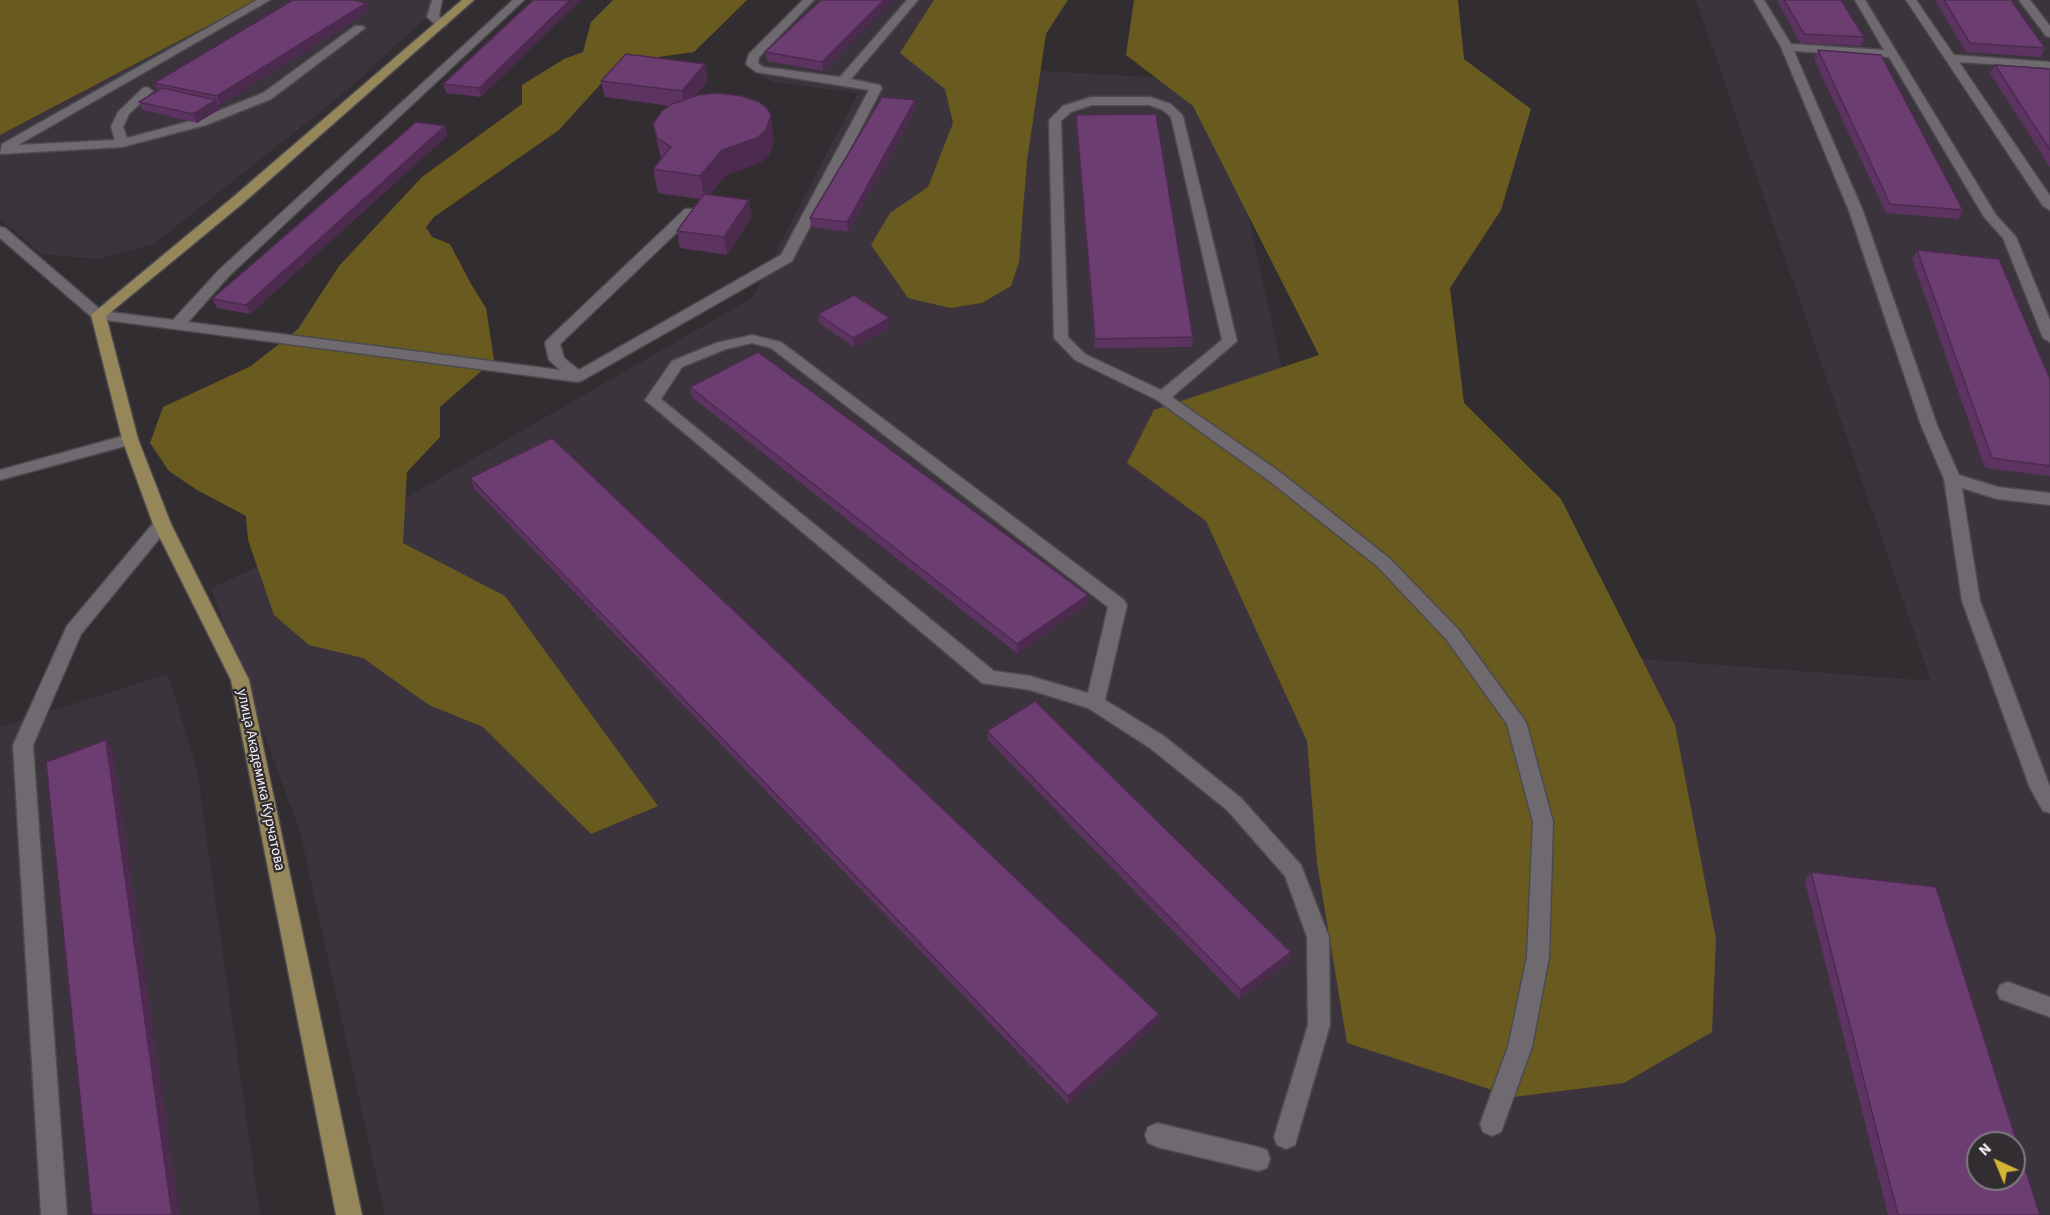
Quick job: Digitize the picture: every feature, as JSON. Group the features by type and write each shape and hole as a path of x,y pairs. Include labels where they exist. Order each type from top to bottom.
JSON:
{"main road":[{"path":"98,315 237,201 469,0"},
{"name":"улица Академика Курчатова","path":"98,315 130,439 162,524 240,680 350,1215"}],"street":[{"path":"2,149 265,0"},
{"path":"437,0 433,16 441,24"},
{"path":"177,325 224,273 519,0"},
{"path":"0,231 98,315 578,377 788,258 876,88 843,81 760,70 752,64 753,56 809,0"},
{"path":"843,81 913,0"},
{"path":"1759,0 1787,47 1856,211 1929,425 1953,479 1971,601 2040,788 2050,805"},
{"path":"1860,0 1991,217 2009,237 2050,338"},
{"path":"1911,0 2050,206"},
{"path":"2024,0 2050,34"},
{"path":"2,149 122,143 202,122 267,96 358,28"},
{"path":"1787,47 1894,54"},
{"path":"1948,58 2050,65"},
{"path":"122,143 117,127 124,112 147,91"},
{"path":"1162,398 1230,341 1177,116 1167,107 1150,101 1091,101 1067,109 1055,120 1061,338 1080,357 1162,398 1274,476 1383,562 1452,634 1515,722 1543,822 1538,957 1520,1047 1492,1124"},
{"path":"578,377 557,360 552,342 690,212"},
{"path":"1095,703 1118,605 776,345 752,339 721,346 677,364 653,400 989,678 1030,683 1095,703 1157,742 1234,804 1294,871 1318,937 1319,1025 1286,1137"},
{"path":"0,474 130,439"},
{"path":"1953,479 1997,493 2050,499"},
{"path":"54,1215 23,745 73,631 162,524"},
{"path":"2008,992 2050,1007"},
{"path":"1157,1135 1258,1160"}],"shaded area":[{"path":"0,0 257,0 0,135"},
{"path":"257,0 445,0 344,93 154,244 98,259 42,254 0,219 0,135"},
{"path":"613,0 747,0 694,52 623,62 617,66 559,130 434,217 426,227 432,237 450,244 486,308 494,360 440,407 440,437 407,472 403,543 505,596 658,806 591,834 483,727 429,705 363,658 309,645 274,615 248,540 246,516 197,490 169,471 150,443 163,407 251,366 298,329 339,266 422,177 522,104 522,85 564,59 583,52 591,22"},
{"path":"803,0 963,0 922,64 1218,81 1342,636 1931,681 1696,0 2050,0 2050,1215 385,1215 300,832 211,588 390,507 752,298 858,93 772,82 744,65"},
{"path":"934,0 1068,0 1046,34 1027,160 1019,262 1011,286 982,303 950,308 908,298 871,245 890,213 928,187 953,123 945,89 900,53"},
{"path":"1134,0 1458,0 1464,59 1531,109 1501,210 1450,288 1464,403 1561,499 1675,725 1716,939 1712,1032 1624,1083 1514,1097 1347,1043 1317,863 1307,741 1206,521 1127,463 1154,410 1319,355 1193,106 1126,55"},
{"path":"168,674 197,770 260,1215 0,1215 0,727"}],"building":[{"path":"293,0 353,0 366,3 217,96 154,83"},
{"path":"533,0 570,0 479,88 443,84"},
{"path":"821,0 884,0 822,62 765,52"},
{"path":"1784,0 1841,0 1864,37 1804,34"},
{"path":"1944,0 2011,0 2045,48 1970,43"},
{"path":"1818,50 1881,55 1963,210 1890,204"},
{"path":"626,54 705,64 682,91 601,81"},
{"path":"1995,65 2050,69 2050,150"},
{"path":"162,88 216,100 193,114 139,102"},
{"path":"717,93 742,96 759,102 767,108 771,115 766,130 757,138 722,150 700,176 653,169 671,147 657,138 653,124 662,111 672,104 698,95"},
{"path":"882,97 915,100 847,222 810,218"},
{"path":"1156,114 1193,337 1095,339 1076,115"},
{"path":"416,122 445,126 246,305 212,299"},
{"path":"704,194 749,200 724,237 677,231"},
{"path":"1917,250 1999,259 2050,379 2050,466 1992,458"},
{"path":"854,295 890,318 853,338 818,314"},
{"path":"758,352 1088,595 1017,644 690,387"},
{"path":"552,438 1159,1014 1068,1096 470,478"},
{"path":"1035,701 1291,952 1241,990 987,731"},
{"path":"106,740 172,1215 92,1215 46,762"},
{"path":"1811,872 1936,887 2013,1131 1966,1131 1966,1191 2026,1191 2026,1171 2040,1215 1898,1215"}]}
